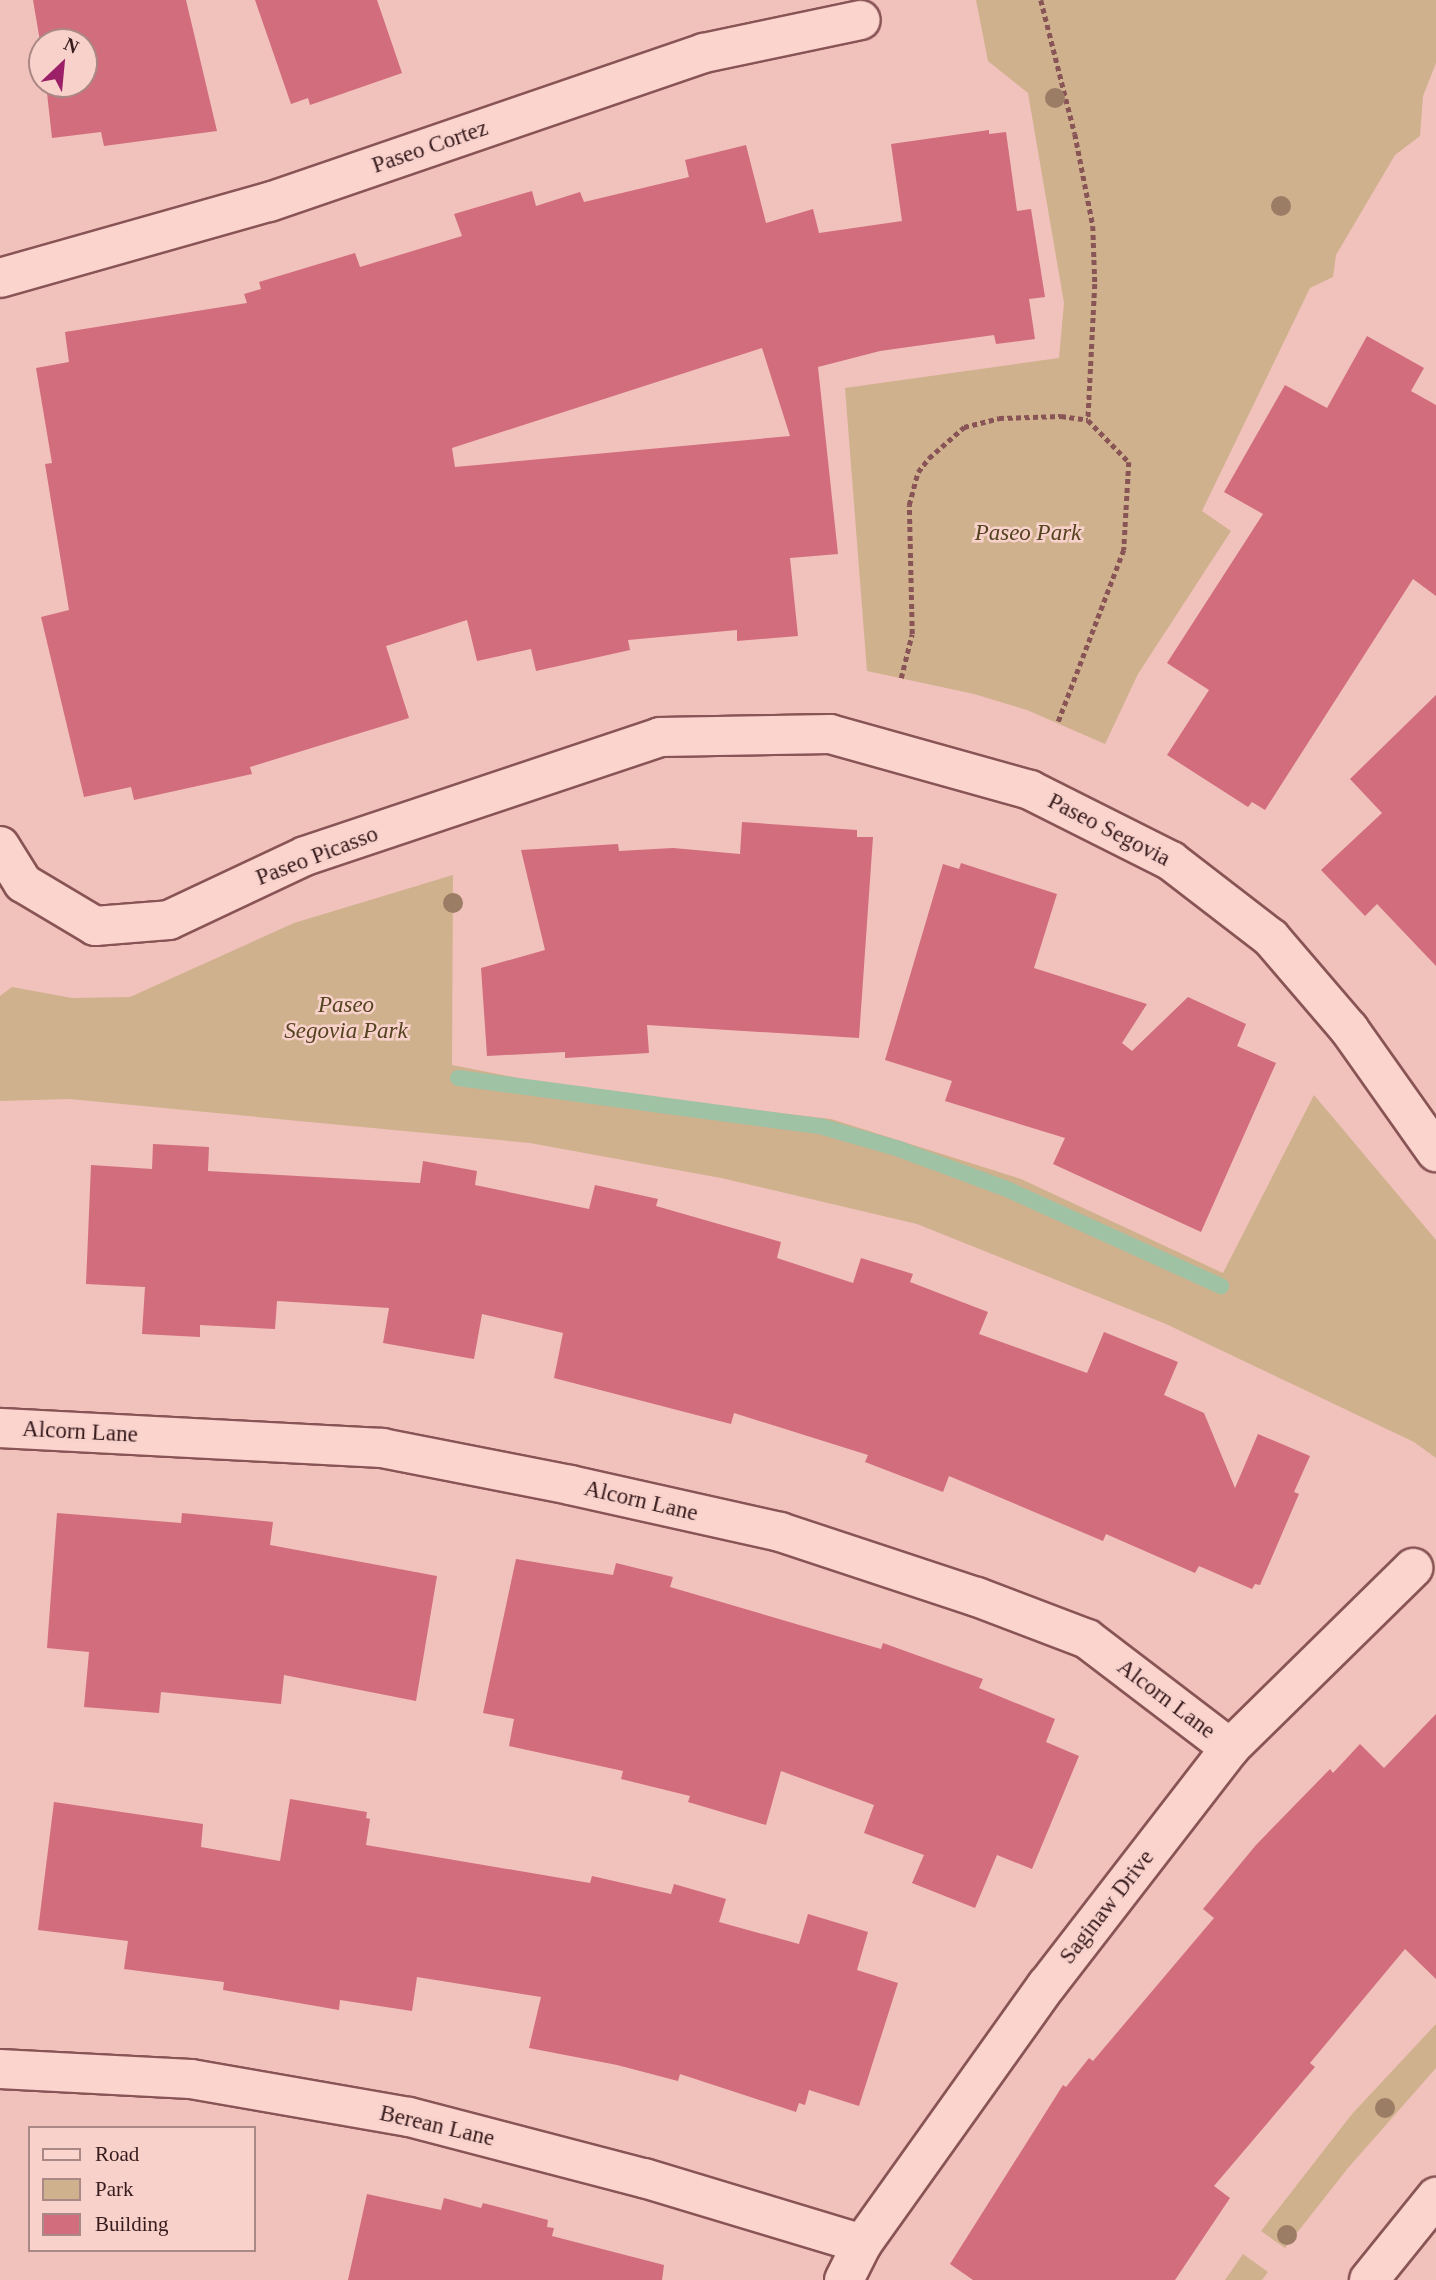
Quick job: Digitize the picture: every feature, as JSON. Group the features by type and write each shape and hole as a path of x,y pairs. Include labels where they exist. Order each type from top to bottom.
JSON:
{"street":[{"name":"Paseo Cortez","path":"0,278 269,202 704,53 861,20"},
{"name":"Paseo Segovia","path":"660,737 830,734 1030,790 1171,861 1271,939 1349,1029 1436,1152"},
{"name":"Paseo Picasso","path":"0,846 23,883 95,926 169,920 305,856 660,737"},
{"name":"Alcorn Lane","path":"0,1428 382,1448 780,1532 977,1597 1087,1639 1230,1748"},
{"name":"Saginaw Drive","path":"844,2280 862,2244 1047,1985 1230,1748 1413,1568"},
{"name":"Berean Lane","path":"0,2069 191,2079 409,2116 644,2178 862,2244"},
{"path":"1369,2280 1436,2197"}],"path":[{"path":"1041,0 1075,134 1093,226 1095,284 1088,420"},
{"path":"901,678 912,634 909,505 918,472 929,457 964,427 999,418 1061,416 1088,420 1129,462 1124,550 1058,723"}],"green space":[{"name":"Paseo Park","path":"976,0 1436,0 1436,63 1423,96 1420,136 1395,155 1336,255 1333,277 1310,288 1202,511 1231,531 1138,674 1105,744 1027,710 974,694 867,671 845,388 1059,358 1064,303 1028,93 988,61"},
{"name":"Paseo Segovia Park","path":"453,875 452,1065 573,1089 831,1119 1021,1179 1223,1273 1314,1095 1436,1240 1436,1458 1414,1442 1166,1324 917,1224 721,1178 530,1143 69,1099 0,1101 0,996 12,987 72,998 130,997 294,923"},
{"path":"1436,2024 1436,2068 1348,2168 1285,2248 1261,2231 1352,2114"},
{"path":"1243,2254 1268,2272 1262,2280 1225,2280"}],"building":[{"path":"33,0 186,0 217,131 104,146 101,132 52,138 48,98 98,98 98,28 38,28"},
{"path":"255,0 377,0 402,73 310,105 308,98 291,104"},
{"path":"989,130 989,134 1006,132 1017,211 1031,209 1045,297 1029,299 1035,339 996,344 994,335 880,351 818,367 838,554 790,558 798,636 737,641 737,630 628,640 630,650 536,671 531,649 477,661 467,620 386,646 409,718 250,767 252,774 134,800 131,787 84,797 41,617 69,610 45,464 52,463 36,368 69,362 65,332 247,303 244,294 261,289 259,282 355,253 360,267 462,236 454,214 532,191 536,206 580,192 584,202 689,177 685,160 746,145 766,223 813,209 819,233 902,221 891,144","holes":["762,348 790,436 455,467 452,448"]},
{"path":"1367,336 1424,368 1411,391 1436,405 1436,596 1413,579 1265,810 1252,802 1248,807 1167,755 1209,690 1167,663 1263,514 1224,492 1285,385 1327,408"},
{"path":"1436,695 1436,966 1377,904 1365,916 1321,870 1382,813 1350,779"},
{"path":"742,822 857,830 857,837 873,837 859,1038 647,1025 649,1053 565,1058 565,1052 487,1056 481,968 545,950 521,850 618,844 619,851 673,848 740,854"},
{"path":"961,863 1057,894 1034,968 1147,1004 1122,1043 1132,1051 1188,997 1246,1024 1237,1046 1276,1063 1201,1232 1053,1164 1065,1138 945,1101 952,1081 885,1060 943,864 959,869"},
{"path":"153,1144 209,1147 208,1171 420,1183 423,1161 477,1171 475,1185 589,1209 595,1185 658,1199 656,1206 781,1242 777,1258 853,1283 861,1258 913,1274 910,1282 988,1312 979,1334 1087,1373 1104,1332 1178,1362 1164,1395 1204,1413 1235,1488 1258,1434 1310,1456 1294,1492 1299,1494 1260,1585 1255,1584 1252,1589 1199,1566 1195,1573 1106,1534 1103,1541 949,1476 943,1492 865,1462 868,1455 734,1413 731,1424 554,1378 563,1333 482,1314 474,1359 383,1343 389,1308 277,1301 275,1329 200,1325 200,1337 142,1334 145,1287 86,1284 91,1165 152,1169"},
{"path":"57,1513 181,1523 182,1513 273,1522 270,1545 437,1576 416,1701 284,1675 281,1704 161,1692 159,1713 84,1707 89,1652 47,1648"},
{"path":"516,1559 613,1575 616,1563 673,1577 670,1587 881,1649 883,1643 983,1679 979,1688 1055,1719 1046,1742 1079,1756 1032,1869 997,1855 975,1908 912,1883 924,1855 864,1833 874,1805 781,1771 766,1825 688,1802 690,1796 621,1779 623,1771 509,1746 514,1719 483,1713"},
{"path":"1436,1714 1436,1979 1405,1949 1310,2063 1315,2067 1214,2186 1230,2198 1175,2280 973,2280 950,2264 1063,2085 1066,2087 1089,2058 1093,2061 1214,1918 1203,1909 1256,1845 1330,1769 1333,1773 1360,1744 1384,1768"},
{"path":"290,1799 367,1812 366,1818 370,1819 366,1845 590,1883 592,1876 671,1894 674,1884 726,1899 719,1922 799,1944 808,1914 868,1932 857,1970 898,1983 859,2106 809,2090 805,2105 799,2103 796,2112 680,2074 678,2081 617,2065 529,2048 541,1997 417,1977 412,2011 340,2000 339,2010 223,1990 224,1982 124,1969 128,1941 38,1930 54,1802 203,1824 201,1847 280,1861"},
{"path":"367,2194 441,2210 444,2198 481,2208 483,2203 548,2220 547,2227 554,2228 552,2236 664,2265 662,2280 348,2280"}],"waterway":[{"path":"458,1078 823,1127 899,1149 1009,1190 1221,1286"}]}
